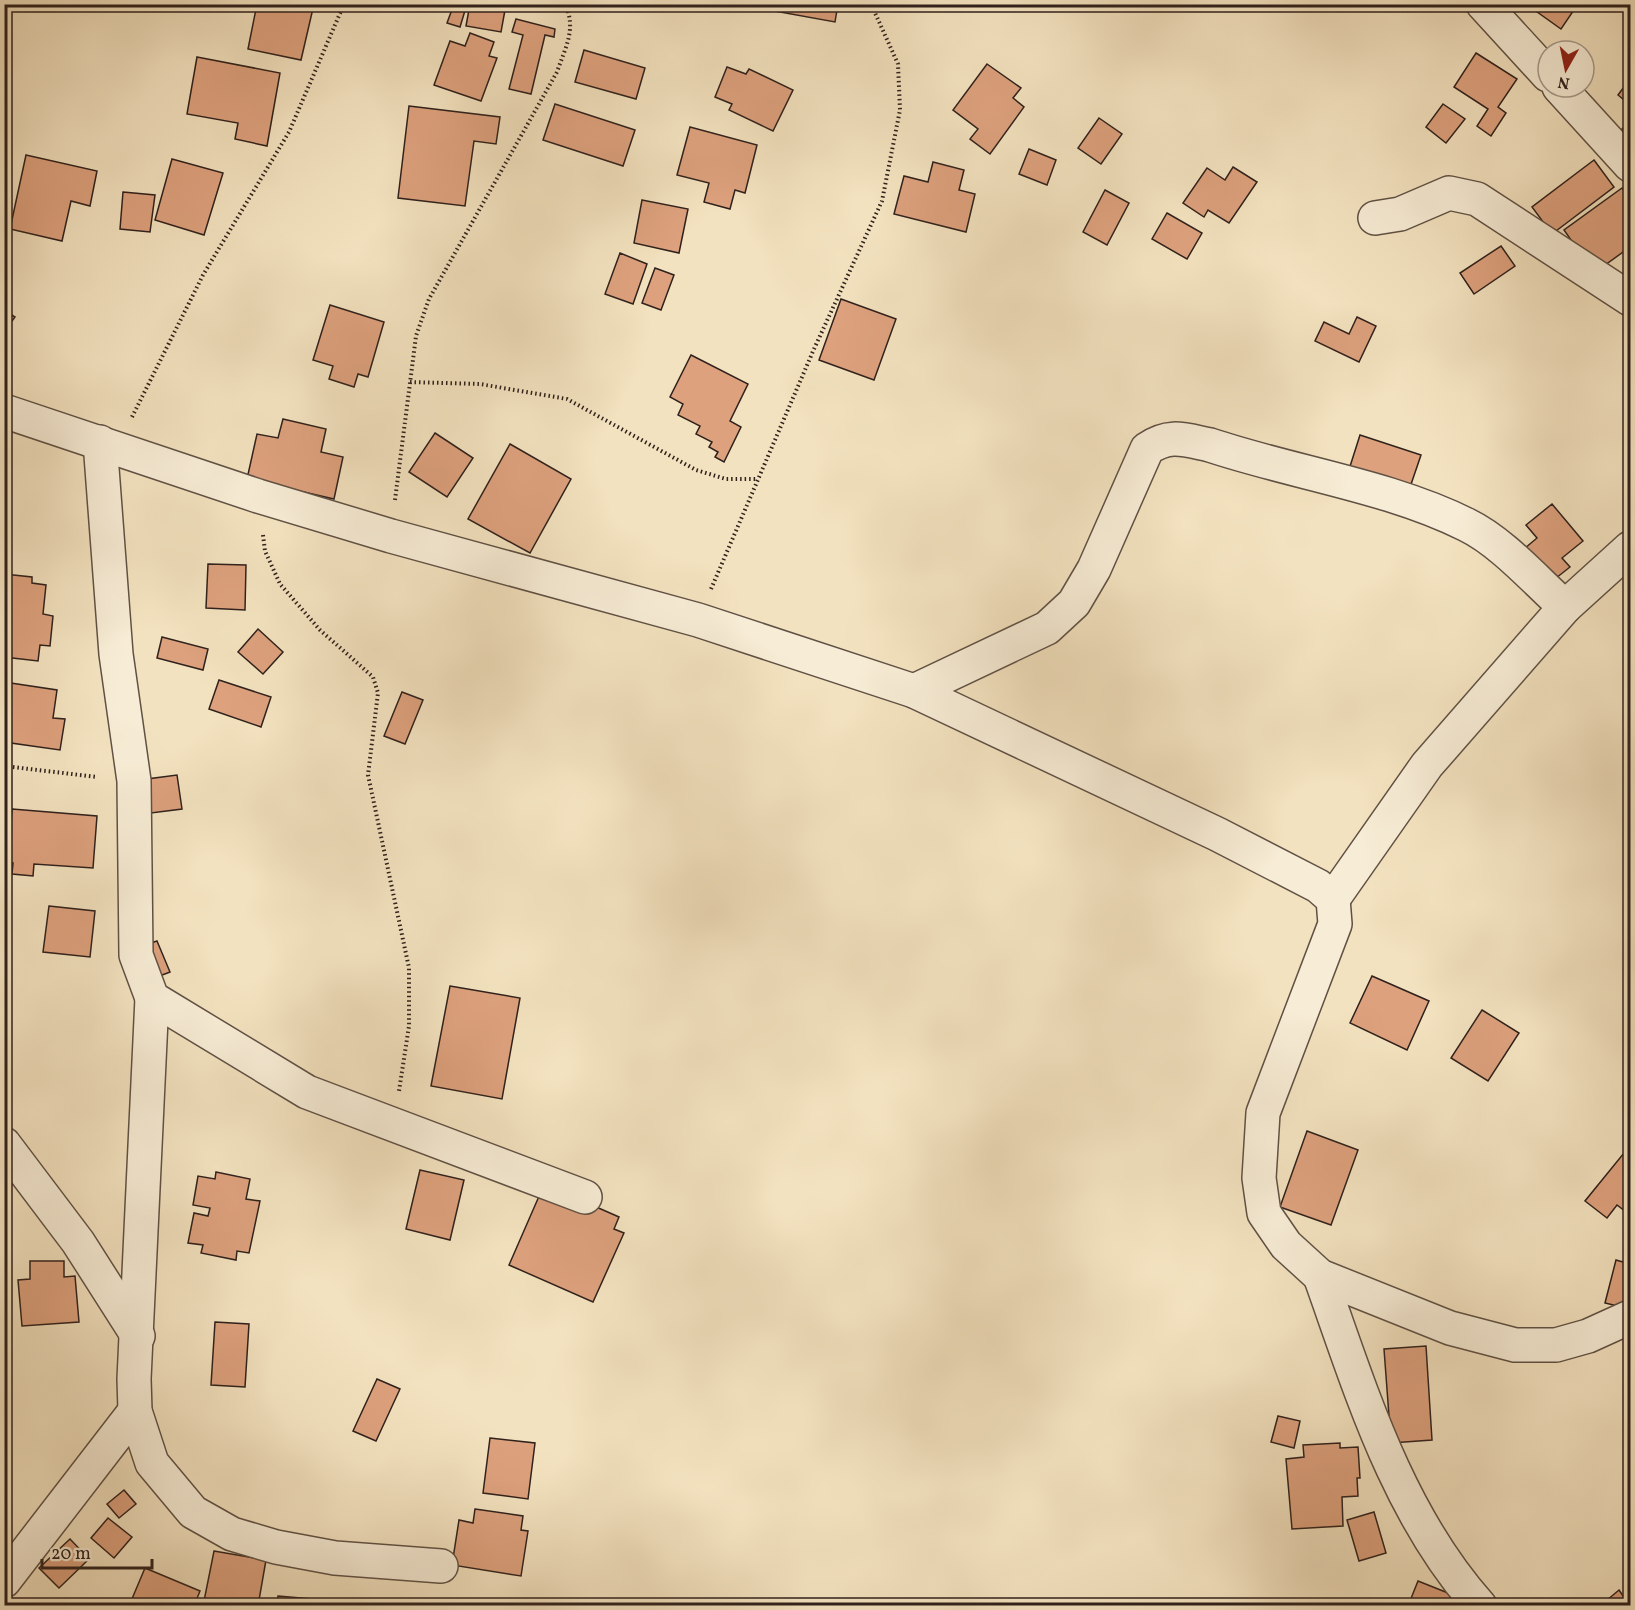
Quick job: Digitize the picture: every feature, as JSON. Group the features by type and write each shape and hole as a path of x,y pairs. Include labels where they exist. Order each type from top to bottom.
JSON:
{"street":[{"path":"1483,4 1536,62"},
{"path":"1570,99 1630,165"},
{"path":"1375,218 1400,214 1449,193 1477,198 1630,300"},
{"path":"4,411 258,496 391,537 698,620 914,691 1217,834 1318,886 1333,899"},
{"path":"914,691 1047,628 1074,603 1094,569 1148,448 1161,439 1178,438 1210,445 1418,505 1469,526 1507,554 1565,607"},
{"path":"108,445 116,654 134,782 136,956 152,998 135,1410 152,1463 193,1512 232,1534 276,1547 335,1558 441,1566"},
{"path":"1630,548 1565,607 1427,765 1333,899 1335,924 1263,1113 1258,1178 1264,1213 1286,1245 1320,1276 1450,1328 1515,1345 1556,1345 1588,1336 1630,1317"},
{"path":"152,998 307,1092 585,1197"},
{"path":"4,1144 78,1242 138,1336"},
{"path":"1320,1276 1392,1470 1422,1526 1480,1605"},
{"path":"4,1581 135,1410"}],"path":[{"path":"108,445 203,275 290,132 344,4"},
{"path":"391,537 416,336 429,299 557,72 572,32 570,15 565,4"},
{"path":"698,620 882,201 900,110 898,64 871,4"},
{"path":"410,382 480,384 567,399 696,470 726,479 758,480"},
{"path":"258,496 265,551 280,584 320,630 373,677 378,693 368,775 408,968 409,1026 394,1124"},
{"path":"4,766 134,782"}],"building":[{"path":"257,4 314,4 301,60 248,49"},
{"path":"454,4 467,4 460,27 447,23"},
{"path":"470,4 505,10 501,32 466,26"},
{"path":"735,4 838,4 835,22"},
{"path":"1526,4 1578,4 1561,29"},
{"path":"516,19 555,29 554,37 545,35 531,94 509,89 523,35 512,32"},
{"path":"470,33 494,42 489,56 497,58 481,101 434,85 450,41 465,46"},
{"path":"584,50 645,68 636,99 575,82"},
{"path":"1476,53 1517,79 1498,107 1506,113 1491,136 1477,126 1488,109 1454,87"},
{"path":"197,57 280,73 267,146 235,139 238,123 187,114"},
{"path":"987,64 1021,88 1013,98 1024,107 990,154 970,139 978,129 953,110"},
{"path":"727,67 746,74 749,69 793,90 773,131 729,110 732,104 715,97"},
{"path":"1630,79 1630,105 1618,95"},
{"path":"555,104 635,130 623,166 543,140"},
{"path":"1443,104 1465,119 1446,143 1426,127"},
{"path":"409,106 500,117 496,144 474,141 465,206 398,198"},
{"path":"1099,118 1122,134 1101,164 1078,148"},
{"path":"1630,121 1630,143 1620,131"},
{"path":"690,127 757,145 745,193 735,190 730,209 704,202 709,183 677,175"},
{"path":"1029,149 1056,160 1047,185 1019,174"},
{"path":"26,155 97,171 90,206 71,201 62,241 10,229"},
{"path":"172,159 223,173 204,235 155,220"},
{"path":"1594,160 1614,187 1552,234 1532,207"},
{"path":"933,162 964,170 959,190 975,194 966,232 894,214 904,176 928,182"},
{"path":"1233,167 1257,182 1229,223 1208,210 1204,217 1183,203 1207,168 1225,180"},
{"path":"1622,188 1630,199 1630,212 1627,214 1630,218 1630,247 1594,273 1564,230"},
{"path":"1105,190 1129,203 1107,245 1083,232"},
{"path":"123,192 155,195 150,232 120,229"},
{"path":"642,200 688,209 679,253 634,243"},
{"path":"1167,213 1202,233 1187,259 1152,239"},
{"path":"1501,246 1515,266 1474,294 1460,273"},
{"path":"620,253 647,264 633,304 605,294"},
{"path":"655,268 674,275 661,310 642,303"},
{"path":"841,299 896,319 874,380 819,360"},
{"path":"330,305 384,322 368,377 358,374 354,387 329,379 333,366 313,360"},
{"path":"4,310 15,317 4,332"},
{"path":"1357,317 1376,326 1359,362 1315,341 1324,322 1349,334"},
{"path":"691,355 748,384 730,421 741,427 724,462 715,457 718,452 709,447 712,442 696,434 700,426 678,415 683,404 670,397"},
{"path":"283,419 326,429 321,452 343,457 334,499 247,479 257,434 278,438"},
{"path":"435,433 473,458 447,497 409,472"},
{"path":"1360,435 1421,455 1406,499 1346,479"},
{"path":"510,444 571,479 530,553 468,519"},
{"path":"1552,504 1583,541 1562,558 1570,567 1551,582 1524,549 1537,538 1526,525"},
{"path":"208,564 246,565 245,610 206,608"},
{"path":"4,574 32,577 32,583 46,585 43,614 53,616 50,646 40,645 38,661 4,657"},
{"path":"258,629 283,652 263,674 238,652"},
{"path":"162,637 208,649 203,670 157,658"},
{"path":"219,680 271,697 261,727 209,709"},
{"path":"4,682 57,690 53,718 65,719 60,750 4,742"},
{"path":"402,692 423,700 405,744 384,736"},
{"path":"177,775 182,809 151,813 147,779"},
{"path":"12,809 97,816 93,868 34,864 33,876 12,874 13,863 8,863"},
{"path":"49,906 95,911 90,957 43,952"},
{"path":"157,941 170,972 157,977 145,945"},
{"path":"1372,976 1429,1001 1407,1050 1350,1023"},
{"path":"450,986 520,998 502,1099 431,1086"},
{"path":"1482,1010 1519,1033 1488,1081 1451,1058"},
{"path":"1307,1131 1358,1150 1331,1225 1280,1207"},
{"path":"1628,1148 1630,1150 1630,1215 1617,1205 1607,1218 1585,1201"},
{"path":"420,1170 464,1180 450,1240 406,1229"},
{"path":"216,1172 250,1179 246,1199 260,1201 249,1253 237,1251 236,1260 201,1253 203,1245 188,1243 194,1213 208,1216 210,1208 193,1205 198,1176 215,1179"},
{"path":"540,1194 569,1195 619,1217 614,1229 624,1233 593,1302 509,1265"},
{"path":"1616,1260 1630,1264 1630,1309 1605,1303"},
{"path":"30,1261 64,1261 64,1277 75,1276 79,1322 22,1326 18,1280 30,1279"},
{"path":"215,1322 249,1324 245,1387 211,1385"},
{"path":"1426,1346 1432,1440 1391,1443 1384,1349"},
{"path":"377,1379 400,1389 376,1441 353,1431"},
{"path":"1278,1416 1300,1421 1294,1448 1271,1442"},
{"path":"490,1438 535,1443 528,1499 483,1493"},
{"path":"1340,1443 1340,1448 1358,1447 1360,1478 1357,1478 1358,1496 1342,1497 1343,1526 1292,1529 1286,1459 1304,1457 1303,1445"},
{"path":"124,1490 136,1504 119,1518 107,1504"},
{"path":"475,1509 523,1516 521,1530 528,1531 521,1576 452,1565 459,1520 473,1523"},
{"path":"1374,1512 1386,1553 1359,1561 1347,1520"},
{"path":"108,1518 132,1537 114,1558 91,1538"},
{"path":"70,1539 89,1559 59,1588 39,1568"},
{"path":"214,1551 266,1560 258,1606 203,1606"},
{"path":"145,1568 200,1591 194,1606 129,1606"},
{"path":"1418,1581 1453,1595 1448,1606 1408,1606"},
{"path":"1619,1590 1630,1606 1600,1606"},
{"path":"278,1596 312,1599 311,1606 277,1606"}]}
